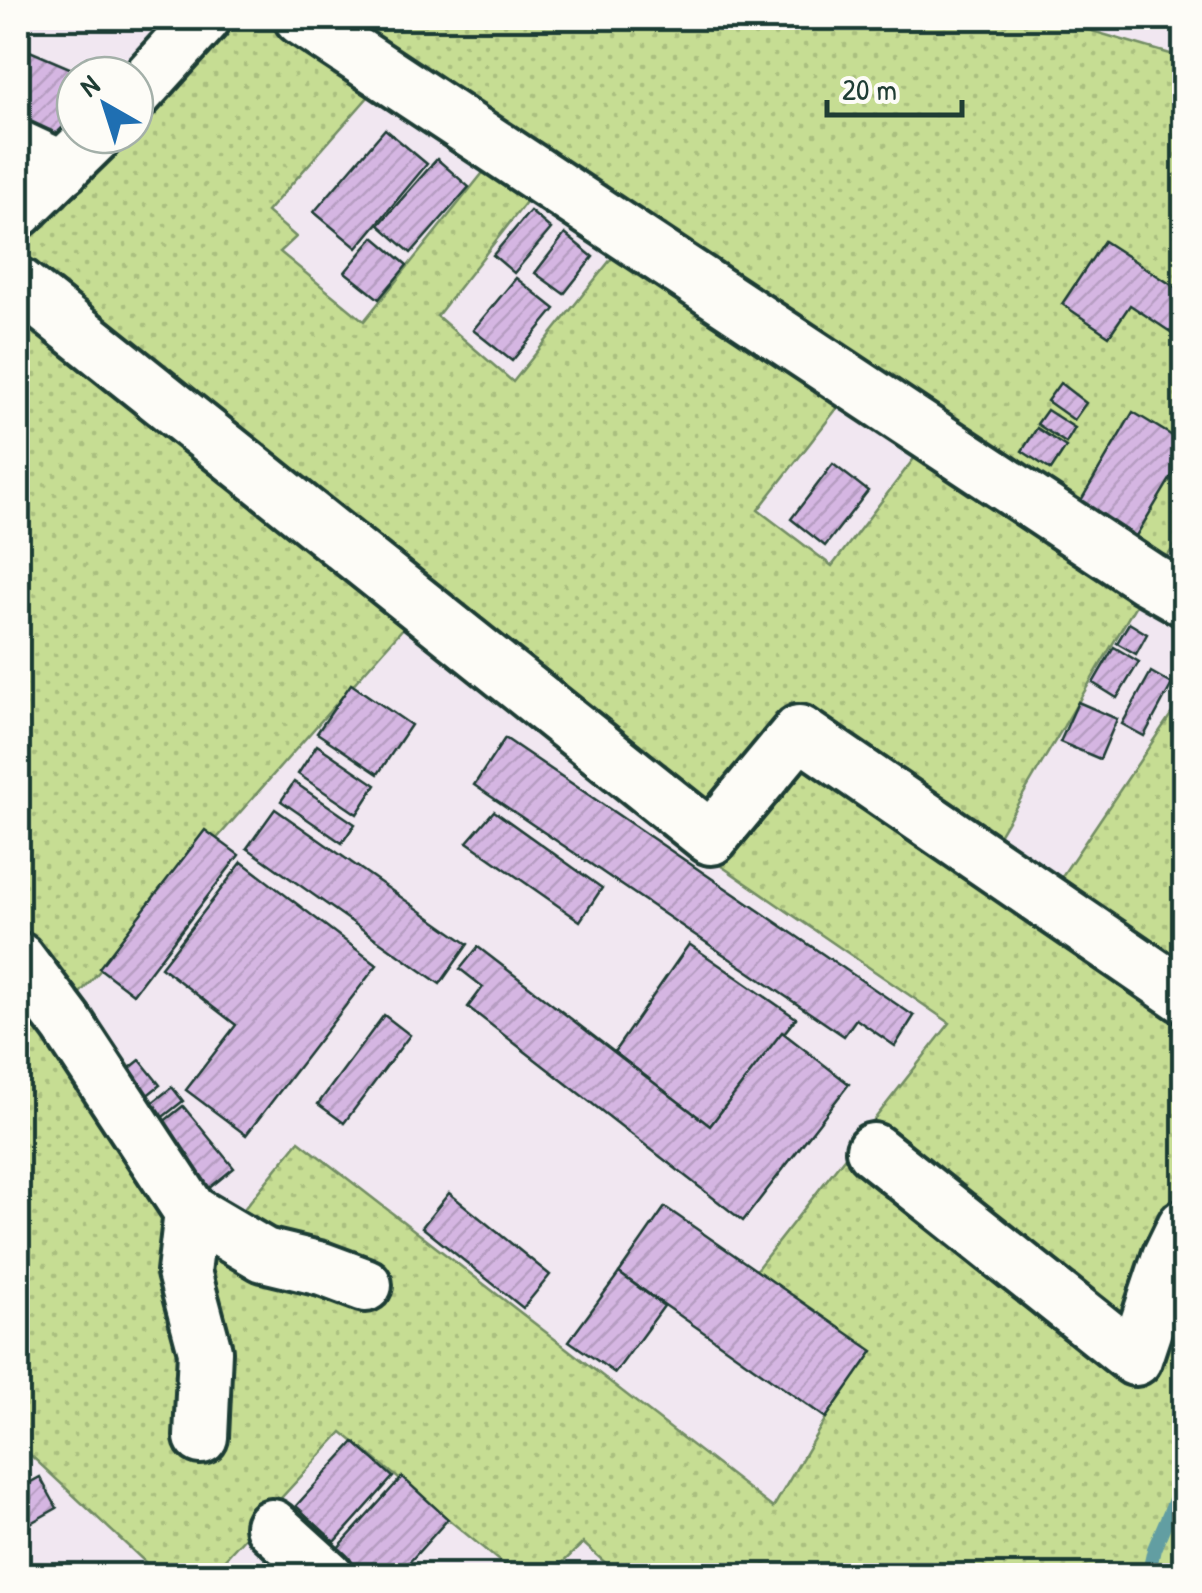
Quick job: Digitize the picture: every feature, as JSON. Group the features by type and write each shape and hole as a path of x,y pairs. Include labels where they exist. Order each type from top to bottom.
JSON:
{"street":[{"path":"155,72 204,18"},
{"path":"302,18 1146,578 1184,599"},
{"path":"18,211 56,155"},
{"path":"18,284 711,838 799,732 1184,996"},
{"path":"18,959 67,1024 190,1212 264,1255 322,1269 365,1285"},
{"path":"873,1150 1135,1358 1184,1226"},
{"path":"190,1212 184,1272 205,1351 201,1437"},
{"path":"272,1526 327,1576"}],"green space":[{"path":"236,18 270,18 376,88 267,212 296,237 280,252 364,321 486,169 526,202 437,316 513,382 616,253 845,398 758,510 832,566 916,456 1140,598 995,842 792,702 707,804 18,266 18,230 99,155 155,155 155,101"},
{"path":"316,18 1048,18 1184,58 1184,532 1160,567"},
{"path":"18,311 405,626 50,1027 219,1240 299,1141 773,1508 826,1418 756,1270 950,1023 714,861 796,760 1184,1023 1184,1575 619,1575 583,1543 550,1575 516,1575 342,1432 210,1575 159,1575 26,1451 18,1439"},
{"path":"1184,695 1184,972 1058,882"}],"building":[{"path":"18,46 55,62 55,135 18,119"},
{"path":"385,129 427,164 357,248 314,212"},
{"path":"437,159 469,187 411,253 379,225"},
{"path":"530,211 551,229 514,273 493,255"},
{"path":"565,234 593,257 564,294 535,273"},
{"path":"374,237 407,265 379,299 345,272"},
{"path":"1104,241 1184,293 1184,341 1130,305 1109,336 1062,304"},
{"path":"516,278 555,309 512,361 473,330"},
{"path":"1060,383 1086,403 1074,420 1047,401"},
{"path":"1047,410 1075,428 1066,443 1037,424"},
{"path":"1133,412 1184,443 1184,456 1136,536 1080,502"},
{"path":"1037,428 1066,447 1051,470 1022,451"},
{"path":"833,464 868,491 825,546 791,519"},
{"path":"1129,623 1147,634 1136,654 1117,643"},
{"path":"1114,647 1139,662 1117,698 1093,683"},
{"path":"1151,672 1172,684 1144,736 1122,724"},
{"path":"351,684 411,725 378,774 317,733"},
{"path":"1078,702 1117,719 1100,759 1060,742"},
{"path":"505,738 914,1016 895,1046 856,1019 844,1036 474,785"},
{"path":"317,745 376,785 357,814 298,774"},
{"path":"294,782 355,824 342,843 281,801"},
{"path":"275,809 468,944 440,984 247,848"},
{"path":"494,811 602,888 580,921 467,842"},
{"path":"205,830 239,855 133,994 99,968"},
{"path":"242,862 377,965 246,1135 186,1090 236,1025 161,967"},
{"path":"689,944 796,1018 710,1126 614,1052"},
{"path":"478,947 710,1126 782,1032 849,1084 743,1221 468,1007 483,987 460,969"},
{"path":"384,1015 410,1035 344,1123 318,1104"},
{"path":"140,1060 160,1085 135,1105 115,1080"},
{"path":"172,1087 183,1101 154,1124 143,1110"},
{"path":"183,1106 234,1168 202,1194 152,1131"},
{"path":"449,1193 550,1275 523,1308 422,1227"},
{"path":"665,1207 873,1351 826,1418 619,1273"},
{"path":"619,1273 664,1306 615,1373 569,1341"},
{"path":"354,1442 393,1477 335,1542 296,1506"},
{"path":"40,1477 57,1508 18,1530 18,1489"},
{"path":"402,1477 448,1519 397,1576 367,1576 337,1549"}],"waterway":[{"path":"1148,1576 1154,1549 1184,1479"}]}
